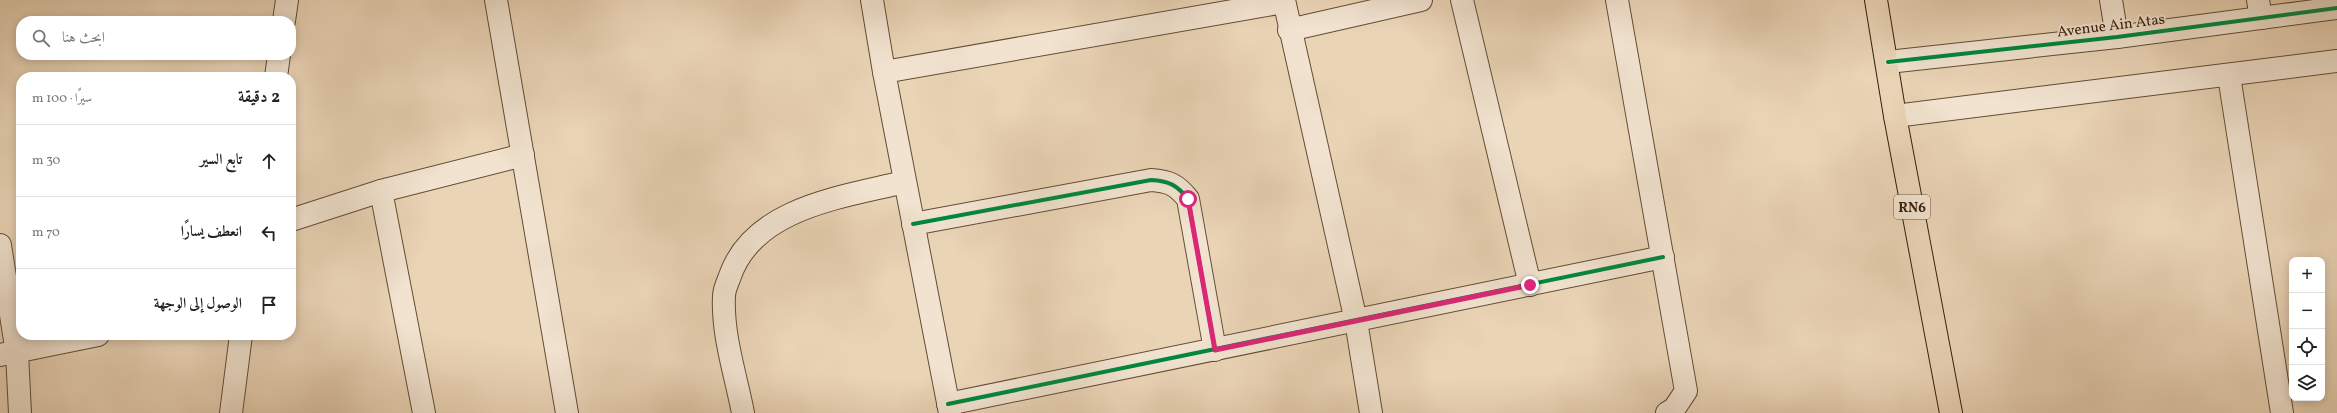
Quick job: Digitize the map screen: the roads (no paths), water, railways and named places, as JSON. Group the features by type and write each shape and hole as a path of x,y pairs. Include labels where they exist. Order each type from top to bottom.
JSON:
{"main road":[{"name":"RN6","path":"1876,0 1888,62 1895,116 1951,413"}],"street":[{"path":"285,16 287,0"},
{"path":"496,0 567,413"},
{"path":"872,0 904,182 949,408 1215,350 1663,257"},
{"path":"1289,30 1421,0"},
{"path":"1462,0 1530,285"},
{"path":"1617,0 1686,391 1674,409 1667,413"},
{"path":"2111,0 2117,37"},
{"path":"884,72 1284,1 1289,30 1356,321 1371,413"},
{"name":"Avenue Ain Atas","path":"1888,62 2117,37 2260,9 2337,8"},
{"path":"277,72 278,60"},
{"path":"1895,116 2229,76 2337,61"},
{"path":"2229,76 2282,413"},
{"path":"296,218 381,191 523,155"},
{"path":"913,224 1151,180 1167,181 1179,187 1188,199 1215,350"},
{"path":"743,413 725,324 724,294 733,268 746,246 782,218 821,203 904,182"},
{"path":"381,191 424,413"},
{"path":"0,245 8,354 20,413"},
{"path":"8,354 74,340"},
{"path":"231,413 240,340"}]}
